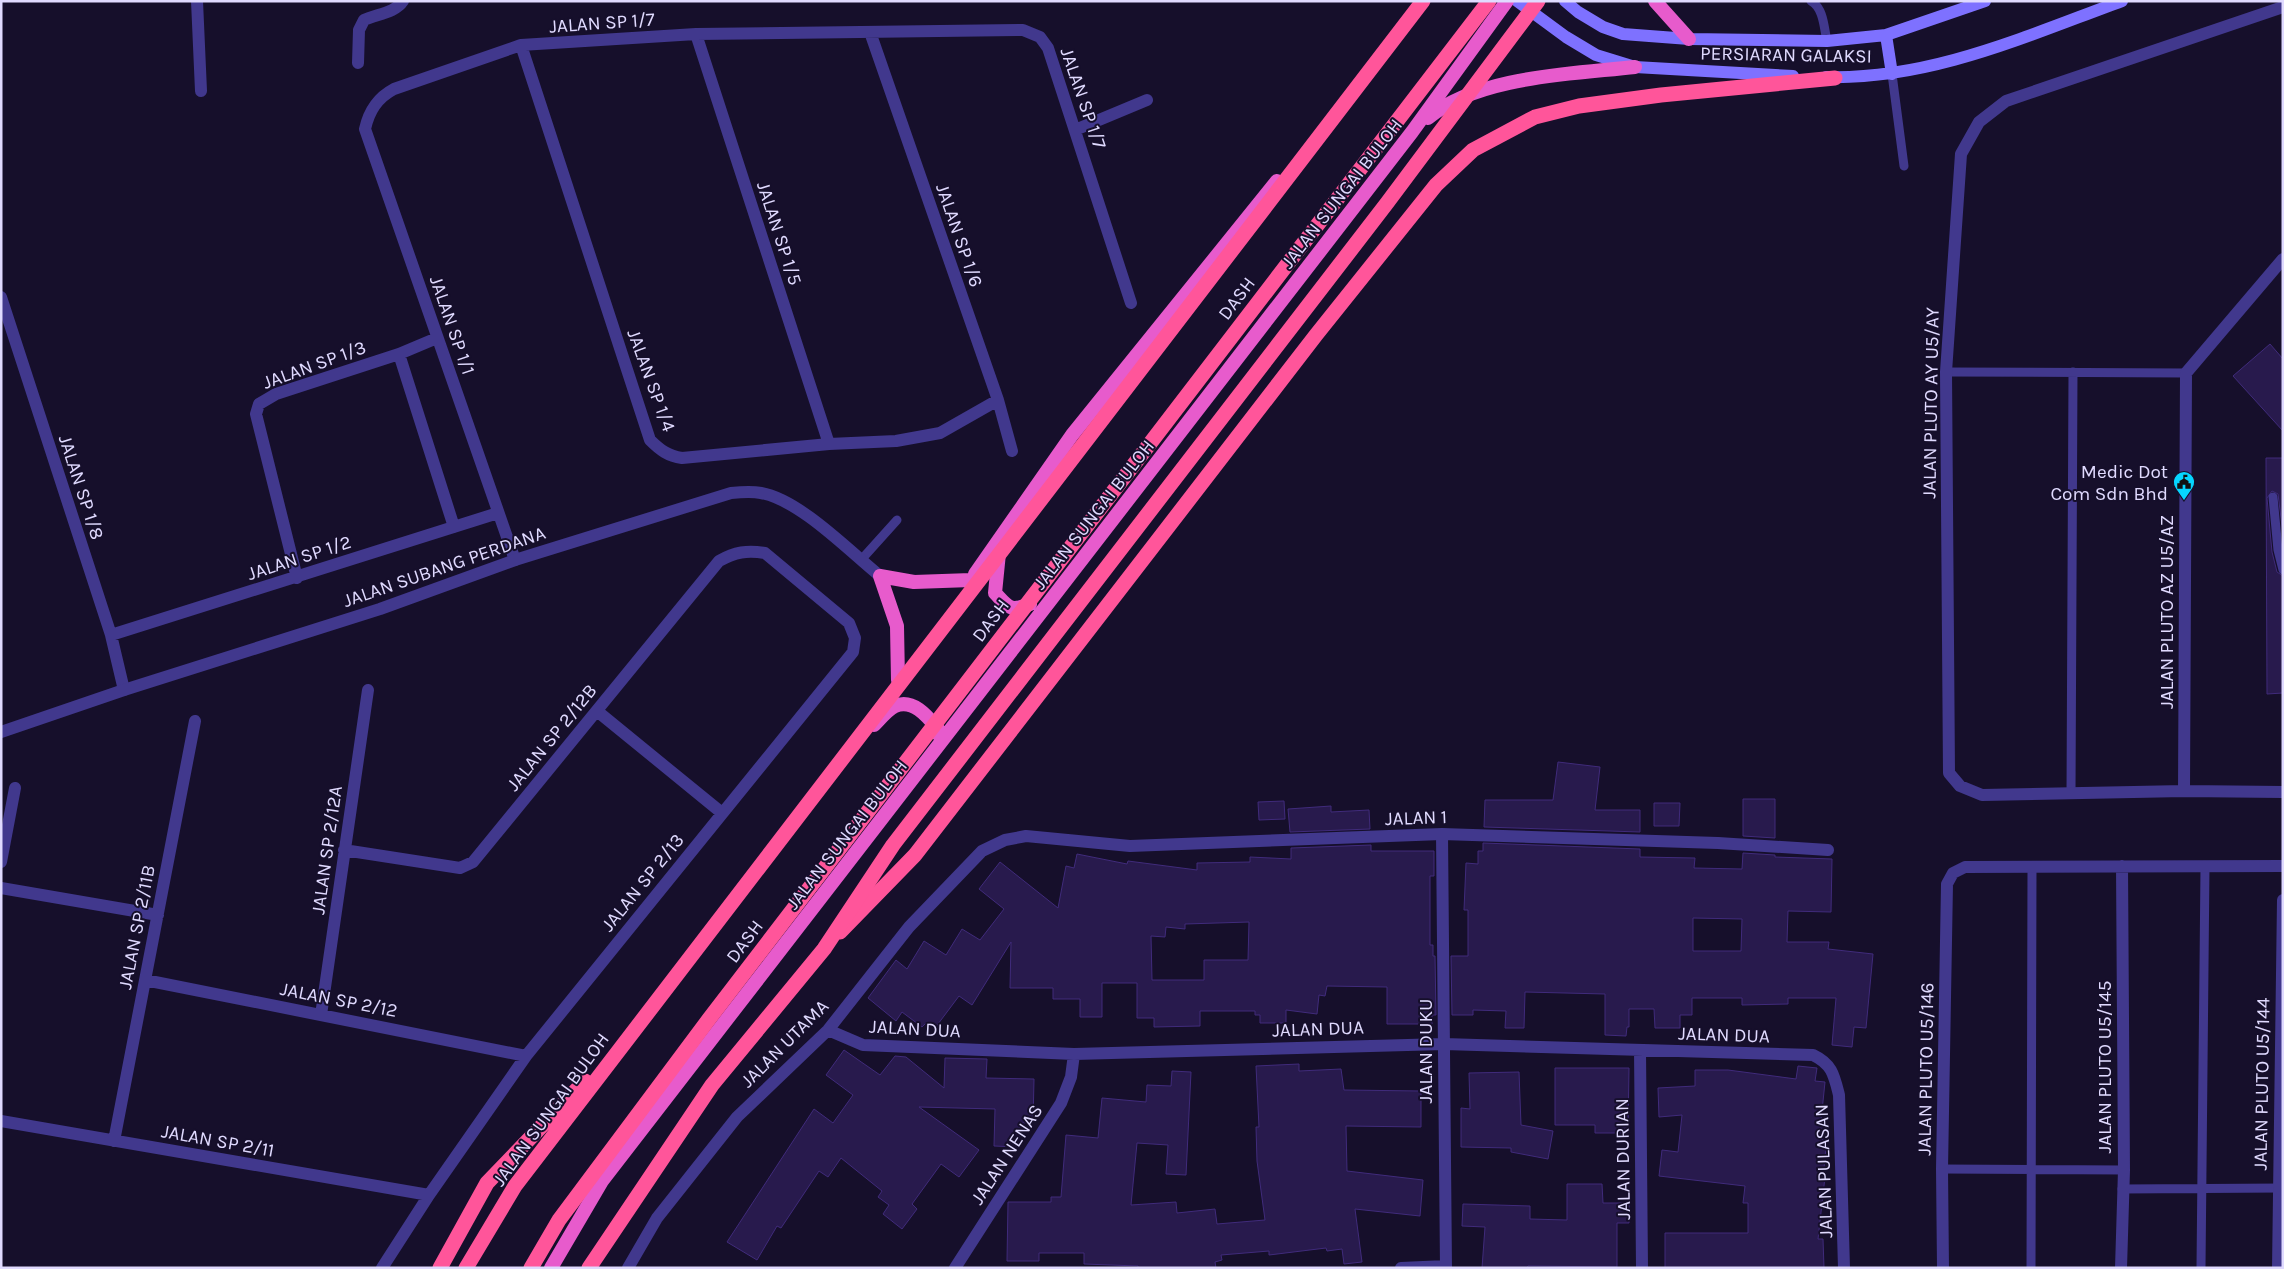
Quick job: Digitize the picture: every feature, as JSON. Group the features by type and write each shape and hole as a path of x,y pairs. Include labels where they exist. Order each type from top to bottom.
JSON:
{"highway":[{"name":"JALAN SUNGAI BULOH","path":"467,1268 520,1176 898,680 971,580 1072,435 1422,1"},
{"name":"DASH","path":"467,1268 515,1186 1422,1"},
{"name":"DASH","path":"531,1268 559,1220 715,1012 1489,1"},
{"name":"JALAN SUNGAI BULOH","path":"551,1268 602,1181 1412,132 1507,1"},
{"path":"824,949 893,845 1387,203 1538,1"},
{"path":"1654,1 1689,39"},
{"path":"1412,132 1439,109 1454,100 1488,89 1528,79 1635,67"},
{"path":"589,1268 712,1085 824,949 915,855 1316,335 1436,185 1473,150 1506,130 1535,117 1579,106 1661,95 1835,78"},
{"path":"1001,537 994,593 1008,607 1017,609 1054,594"},
{"path":"898,680 897,626 880,576 914,582 971,580"},
{"path":"836,759 894,706 910,705 926,714 938,729 936,747"},
{"path":"440,1268 487,1183 639,1024"}],"main road":[{"name":"PERSIARAN GALAKSI","path":"1517,1 1566,37 1596,55 1635,67 1771,76 1835,78 1892,74 1946,63 2122,1"},
{"name":"PERSIARAN GALAKSI","path":"1565,1 1578,12 1603,27 1623,34 1689,39 1827,41 1886,35 1985,1"},
{"path":"1886,35 1892,74"}],"street":[{"path":"198,1 201,90"},
{"path":"358,62 359,30 364,20 390,11 403,1"},
{"name":"JALAN PLUTO AY U5/AY","path":"2283,7 2006,101 1979,122 1961,154 1946,372 1949,773 1960,786 1982,795 2184,791 2283,792"},
{"name":"JALAN SP 1/7","path":"376,102 394,88 521,45 696,34 1024,30 1040,37 1048,48 1131,303"},
{"name":"JALAN SP 1/6","path":"870,32 998,400 1012,451"},
{"name":"JALAN SP 1/5","path":"696,34 829,444"},
{"name":"JALAN SP 1/4","path":"521,45 650,440 660,451 673,457 682,458 829,444 896,441 940,433 998,400"},
{"path":"1075,130 1147,100"},
{"name":"JALAN SP 1/1","path":"376,102 368,114 365,129 515,560"},
{"path":"2186,373 2283,260"},
{"name":"JALAN SP 1/8","path":"1,297 111,635 124,690"},
{"name":"JALAN SP 1/3","path":"297,578 256,414 259,404 276,394 399,354 438,338"},
{"path":"399,354 454,527"},
{"name":"JALAN PLUTO AZ U5/AZ","path":"2184,791 2186,373"},
{"name":"JALAN SUBANG PERDANA","path":"1,732 124,690 380,609 515,560 731,493 760,492 778,497 801,511 880,576"},
{"name":"JALAN SP 1/2","path":"111,635 297,578 498,513"},
{"name":"JALAN SP 2/12B","path":"344,850 460,868 473,862 719,561 735,552 752,551"},
{"name":"JALAN SP 2/13","path":"382,1268 429,1195 526,1056 853,652 855,638 849,623 765,553 752,551"},
{"name":"JALAN SP 2/12A","path":"322,1015 368,690"},
{"path":"597,711 722,813"},
{"name":"JALAN SP 2/11B","path":"114,1141 195,721"},
{"path":"1,862 15,788"},
{"name":"JALAN 1","path":"1005,840 1026,836 1130,846 1442,834 1718,843 1828,850"},
{"name":"JALAN DUKU","path":"1442,834 1446,1267"},
{"name":"JALAN UTAMA","path":"628,1268 657,1218 737,1116 828,1030 908,927 982,851 1005,840"},
{"name":"JALAN PLUTO U5/145","path":"2121,1268 2124,1170 2122,866"},
{"path":"2032,867 2283,866"},
{"name":"JALAN PLUTO U5/146","path":"1943,1268 1942,1169 1947,884 1953,874 1964,867 2032,867"},
{"path":"1,888 158,915"},
{"name":"JALAN PLUTO U5/144","path":"2278,1268 2281,1188 2283,900"},
{"name":"JALAN SP 2/12","path":"145,980 526,1056"},
{"name":"JALAN DUA","path":"828,1030 863,1045 1074,1054 1444,1044 1812,1055"},
{"name":"JALAN DURIAN","path":"1640,1050 1642,1268"},
{"name":"JALAN NENAS","path":"956,1268 1060,1103 1071,1077 1074,1054"},
{"name":"JALAN PULASAN","path":"1812,1055 1825,1060 1834,1076 1839,1095 1844,1268"},
{"name":"JALAN SP 2/11","path":"1,1121 429,1195"},
{"path":"1402,1268 1446,1267"}],"lane":[{"path":"1811,1 1815,3 1820,12 1827,41"},
{"path":"1892,74 1904,166"},
{"path":"1946,372 2186,373"},
{"path":"2071,794 2073,372"},
{"path":"2273,497 2278,550 2283,570"},
{"path":"861,560 897,520"},
{"path":"2201,1268 2205,866"},
{"path":"2031,1268 2032,867"},
{"path":"1942,1169 2124,1170"},
{"path":"2122,1189 2281,1188"}],"building":[{"path":"2270,344 2283,359 2283,431 2233,376"},
{"path":"2266,458 2283,458 2283,534 2278,494 2272,491 2267,498 2272,552 2277,572 2283,576 2283,693 2267,694"},
{"path":"1558,762 1600,767 1595,810 1640,810 1640,832 1484,827 1485,800 1553,800"},
{"path":"1743,799 1775,799 1775,838 1743,836"},
{"path":"1284,801 1285,819 1259,820 1258,802"},
{"path":"1654,803 1680,803 1679,826 1654,826"},
{"path":"1331,806 1331,812 1369,810 1370,829 1290,832 1288,809"},
{"path":"1483,843 1640,849 1640,857 1695,858 1694,868 1742,869 1743,853 1775,855 1775,857 1832,859 1831,912 1788,911 1787,942 1829,942 1828,949 1873,954 1866,1028 1854,1027 1852,1047 1832,1045 1836,998 1788,998 1788,1004 1742,1005 1742,998 1692,998 1692,1015 1680,1015 1680,1028 1655,1028 1654,1009 1629,1009 1629,1027 1627,1027 1626,1036 1605,1035 1605,994 1525,992 1524,1028 1505,1028 1506,1011 1473,1010 1473,1015 1452,1015 1451,956 1468,956 1468,910 1464,910 1466,863 1478,864 1478,851 1483,851","holes":["1693,918 1742,919 1741,951 1693,951"]},
{"path":"1371,845 1371,851 1434,851 1434,876 1430,876 1430,945 1433,945 1433,956 1435,956 1436,1015 1432,1015 1432,1024 1387,1024 1387,987 1327,986 1325,996 1319,995 1317,1014 1286,1010 1286,1023 1260,1023 1260,1015 1255,1015 1255,1011 1200,1011 1200,1026 1154,1027 1154,1018 1137,1018 1137,983 1102,983 1102,1017 1080,1017 1080,999 1053,999 1053,988 1010,988 1011,942 972,1005 959,996 935,1028 927,1022 922,1027 902,1012 896,1021 868,998 896,960 907,969 924,941 946,955 962,929 980,940 1004,909 979,889 1000,862 1058,908 1066,866 1074,868 1077,854 1127,864 1128,861 1197,870 1197,863 1250,862 1250,857 1291,859 1291,848","holes":["1249,922 1248,960 1204,960 1204,980 1152,980 1151,936 1165,937 1166,927 1185,929 1185,924"]},
{"path":"844,1050 880,1075 895,1056 906,1057 944,1088 945,1058 987,1059 986,1078 1034,1079 1033,1123 1020,1123 1019,1147 994,1146 995,1109 919,1107 979,1150 959,1177 941,1164 912,1204 917,1209 902,1229 883,1214 889,1205 878,1197 882,1191 841,1158 828,1177 819,1171 781,1228 777,1226 757,1260 727,1242 814,1109 833,1123 853,1095 826,1075"},
{"path":"1299,1064 1299,1071 1341,1069 1344,1090 1421,1091 1421,1127 1346,1126 1347,1171 1423,1180 1420,1216 1355,1209 1362,1262 1344,1264 1342,1249 1327,1251 1326,1248 1269,1255 1269,1251 1221,1255 1222,1260 1215,1262 1216,1268 1138,1268 1138,1266 1084,1264 1084,1253 1039,1253 1039,1261 1007,1261 1008,1202 1051,1202 1051,1197 1061,1197 1066,1135 1098,1138 1102,1098 1146,1102 1147,1085 1171,1086 1172,1071 1191,1072 1186,1175 1166,1174 1168,1145 1137,1143 1131,1205 1176,1202 1177,1213 1215,1209 1217,1224 1265,1220 1257,1161 1256,1127 1259,1127 1256,1066"},
{"path":"1798,1066 1817,1068 1815,1081 1825,1082 1821,1121 1825,1121 1822,1146 1826,1147 1824,1168 1826,1168 1818,1239 1823,1239 1824,1268 1665,1268 1665,1233 1748,1233 1748,1203 1743,1203 1745,1186 1659,1176 1662,1150 1678,1152 1682,1115 1659,1117 1658,1088 1695,1086 1695,1070 1728,1070 1796,1079"},
{"path":"1555,1068 1629,1068 1628,1133 1595,1133 1595,1125 1555,1125"},
{"path":"1519,1072 1521,1125 1553,1131 1548,1159 1511,1152 1511,1148 1461,1147 1461,1108 1470,1109 1469,1073"},
{"path":"1567,1184 1602,1184 1603,1203 1629,1203 1629,1223 1617,1223 1617,1267 1528,1266 1527,1268 1482,1268 1485,1227 1462,1226 1463,1204 1530,1206 1530,1219 1567,1220"}],"place":[{"name":"Medic Dot Com Sdn Bhd","path":"2184,501"}]}
